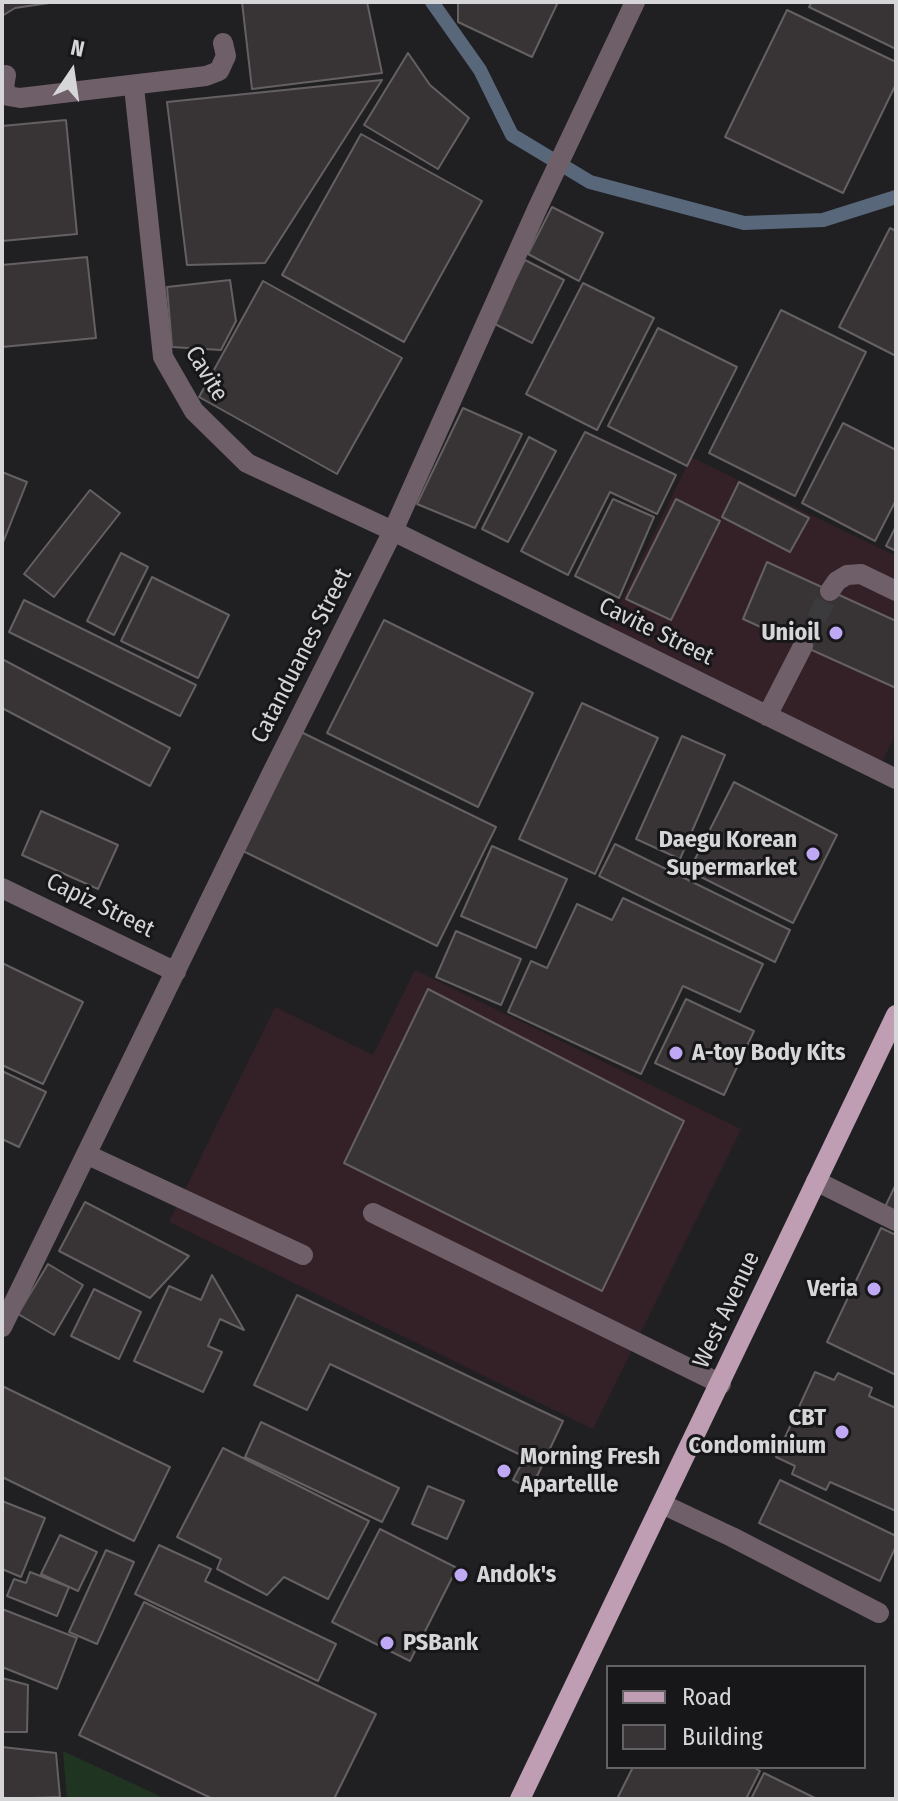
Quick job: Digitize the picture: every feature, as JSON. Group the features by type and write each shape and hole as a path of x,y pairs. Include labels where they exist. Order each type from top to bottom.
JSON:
{"main road":[{"name":"West Avenue","path":"520,1799 896,1015"}],"street":[{"name":"Catanduanes Street","path":"2,1327 393,531 538,207 635,2"},
{"path":"6,75 4,87 8,96 20,98 134,87 206,76 219,71 226,56 223,43"},
{"name":"Cavite","path":"134,87 163,357 194,411 247,463 393,531"},
{"name":"Cavite Street","path":"393,531 896,779"},
{"path":"830,591 837,581 847,575 861,574 896,591"},
{"path":"767,716 803,646"},
{"name":"Capiz Street","path":"2,888 176,972"},
{"path":"88,1155 303,1255"},
{"path":"816,1181 896,1221"},
{"path":"373,1213 721,1384"},
{"path":"662,1504 879,1613"}],"shaded area":[{"path":"691,457 896,556 896,734 881,763 607,630"},
{"path":"415,970 741,1129 593,1429 169,1222 275,1007 373,1055"}],"green space":[{"path":"63,1751 166,1799 67,1799"}],"building":[{"path":"2,2 56,2 15,8 2,16"},
{"path":"242,2 367,2 382,73 252,89"},
{"path":"458,2 558,2 532,57 458,22"},
{"path":"812,2 896,2 896,49 809,7"},
{"path":"787,10 896,62 896,84 843,193 725,137"},
{"path":"408,53 430,85 469,118 438,169 364,125"},
{"path":"382,80 265,263 187,265 167,102"},
{"path":"66,120 77,234 2,241 2,126"},
{"path":"361,134 482,201 404,342 282,275"},
{"path":"552,207 603,233 579,281 528,254"},
{"path":"890,228 896,231 896,356 839,327"},
{"path":"87,257 96,338 2,347 2,265"},
{"path":"525,260 564,280 532,343 493,323"},
{"path":"230,280 236,321 221,350 172,347 167,287"},
{"path":"263,281 402,358 337,474 199,397"},
{"path":"583,283 654,318 597,430 526,394"},
{"path":"781,310 866,352 795,496 709,453"},
{"path":"658,328 737,367 687,466 608,426"},
{"path":"463,408 522,434 475,528 417,504"},
{"path":"843,423 896,450 896,500 875,541 802,503"},
{"path":"585,432 676,475 657,514 610,492 568,575 521,551"},
{"path":"529,437 556,451 508,542 482,529"},
{"path":"2,472 27,482 2,545"},
{"path":"739,482 809,518 790,552 722,517"},
{"path":"90,490 120,513 54,597 24,574"},
{"path":"613,499 654,517 619,598 575,576"},
{"path":"676,499 720,521 671,620 626,599"},
{"path":"896,526 896,551 886,546"},
{"path":"121,553 148,567 114,635 87,621"},
{"name":"Unioil","path":"767,562 896,621 896,688 743,619"},
{"path":"152,577 229,615 198,678 121,641"},
{"path":"24,600 196,685 180,716 9,632"},
{"path":"384,620 533,693 478,807 327,733"},
{"path":"2,659 170,748 150,786 2,708"},
{"path":"582,703 658,738 595,874 519,839"},
{"path":"301,732 496,827 437,946 243,851"},
{"path":"682,736 725,755 680,859 636,839"},
{"path":"734,782 837,835 793,923 689,871"},
{"path":"41,811 118,845 98,889 22,855"},
{"path":"615,844 790,930 775,962 599,876"},
{"path":"492,846 567,879 536,948 461,916"},
{"path":"623,898 763,964 740,1012 683,986 641,1074 508,1012 531,961 547,968 577,904 612,920"},
{"path":"456,931 521,959 501,1005 436,977"},
{"path":"2,963 83,1002 43,1084 2,1065"},
{"path":"428,989 684,1121 602,1291 344,1163"},
{"path":"686,999 754,1031 724,1095 655,1063"},
{"path":"2,1071 46,1092 19,1147 2,1139"},
{"path":"896,1184 896,1214 884,1209"},
{"path":"85,1202 189,1256 150,1298 59,1251"},
{"name":"Veria","path":"881,1228 896,1235 896,1375 827,1342"},
{"path":"48,1264 83,1285 54,1335 18,1314"},
{"path":"212,1275 244,1330 220,1319 208,1346 222,1352 203,1392 134,1361 169,1286 201,1300"},
{"path":"94,1289 141,1312 119,1359 71,1336"},
{"path":"297,1295 563,1421 531,1489 513,1480 525,1457 330,1364 307,1410 254,1385"},
{"name":"CBT Condominium","path":"815,1372 834,1380 838,1373 872,1388 869,1396 896,1408 896,1511 830,1482 826,1490 792,1474 795,1466 776,1457"},
{"path":"2,1386 170,1467 134,1541 2,1477"},
{"path":"261,1422 399,1488 382,1522 245,1457"},
{"path":"223,1448 369,1521 328,1599 284,1577 267,1595 217,1569 221,1559 177,1537"},
{"path":"780,1480 896,1536 896,1546 880,1581 759,1523"},
{"path":"428,1486 464,1501 447,1539 412,1524"},
{"path":"2,1501 45,1518 21,1577 2,1569"},
{"path":"380,1529 457,1568 410,1661 332,1622"},
{"path":"60,1535 97,1552 78,1591 41,1574"},
{"path":"159,1545 211,1569 205,1581 336,1644 318,1681 135,1594"},
{"path":"106,1550 134,1562 97,1644 69,1632"},
{"path":"30,1572 69,1587 57,1616 7,1596 14,1579 26,1583"},
{"path":"144,1602 376,1714 334,1799 213,1799 79,1735"},
{"path":"2,1609 77,1638 57,1689 2,1667"},
{"path":"2,1678 28,1685 27,1732 2,1732"},
{"path":"2,1747 56,1753 60,1797 2,1799"},
{"path":"632,1769 760,1771 746,1799 617,1799"},
{"path":"764,1773 817,1799 751,1799"}],"waterway":[{"path":"432,2 480,70 512,135 590,182 744,223 823,220 896,197"}],"tunnel":[{"path":"803,646 830,591"}],"place":[{"name":"Unioil","path":"836,633"},
{"name":"Daegu Korean Supermarket","path":"813,854"},
{"name":"A-toy Body Kits","path":"676,1053"},
{"name":"Veria","path":"874,1289"},
{"name":"CBT Condominium","path":"842,1432"},
{"name":"Morning Fresh Apartellle","path":"504,1471"},
{"name":"Andok's","path":"461,1575"},
{"name":"PSBank","path":"387,1643"}]}
